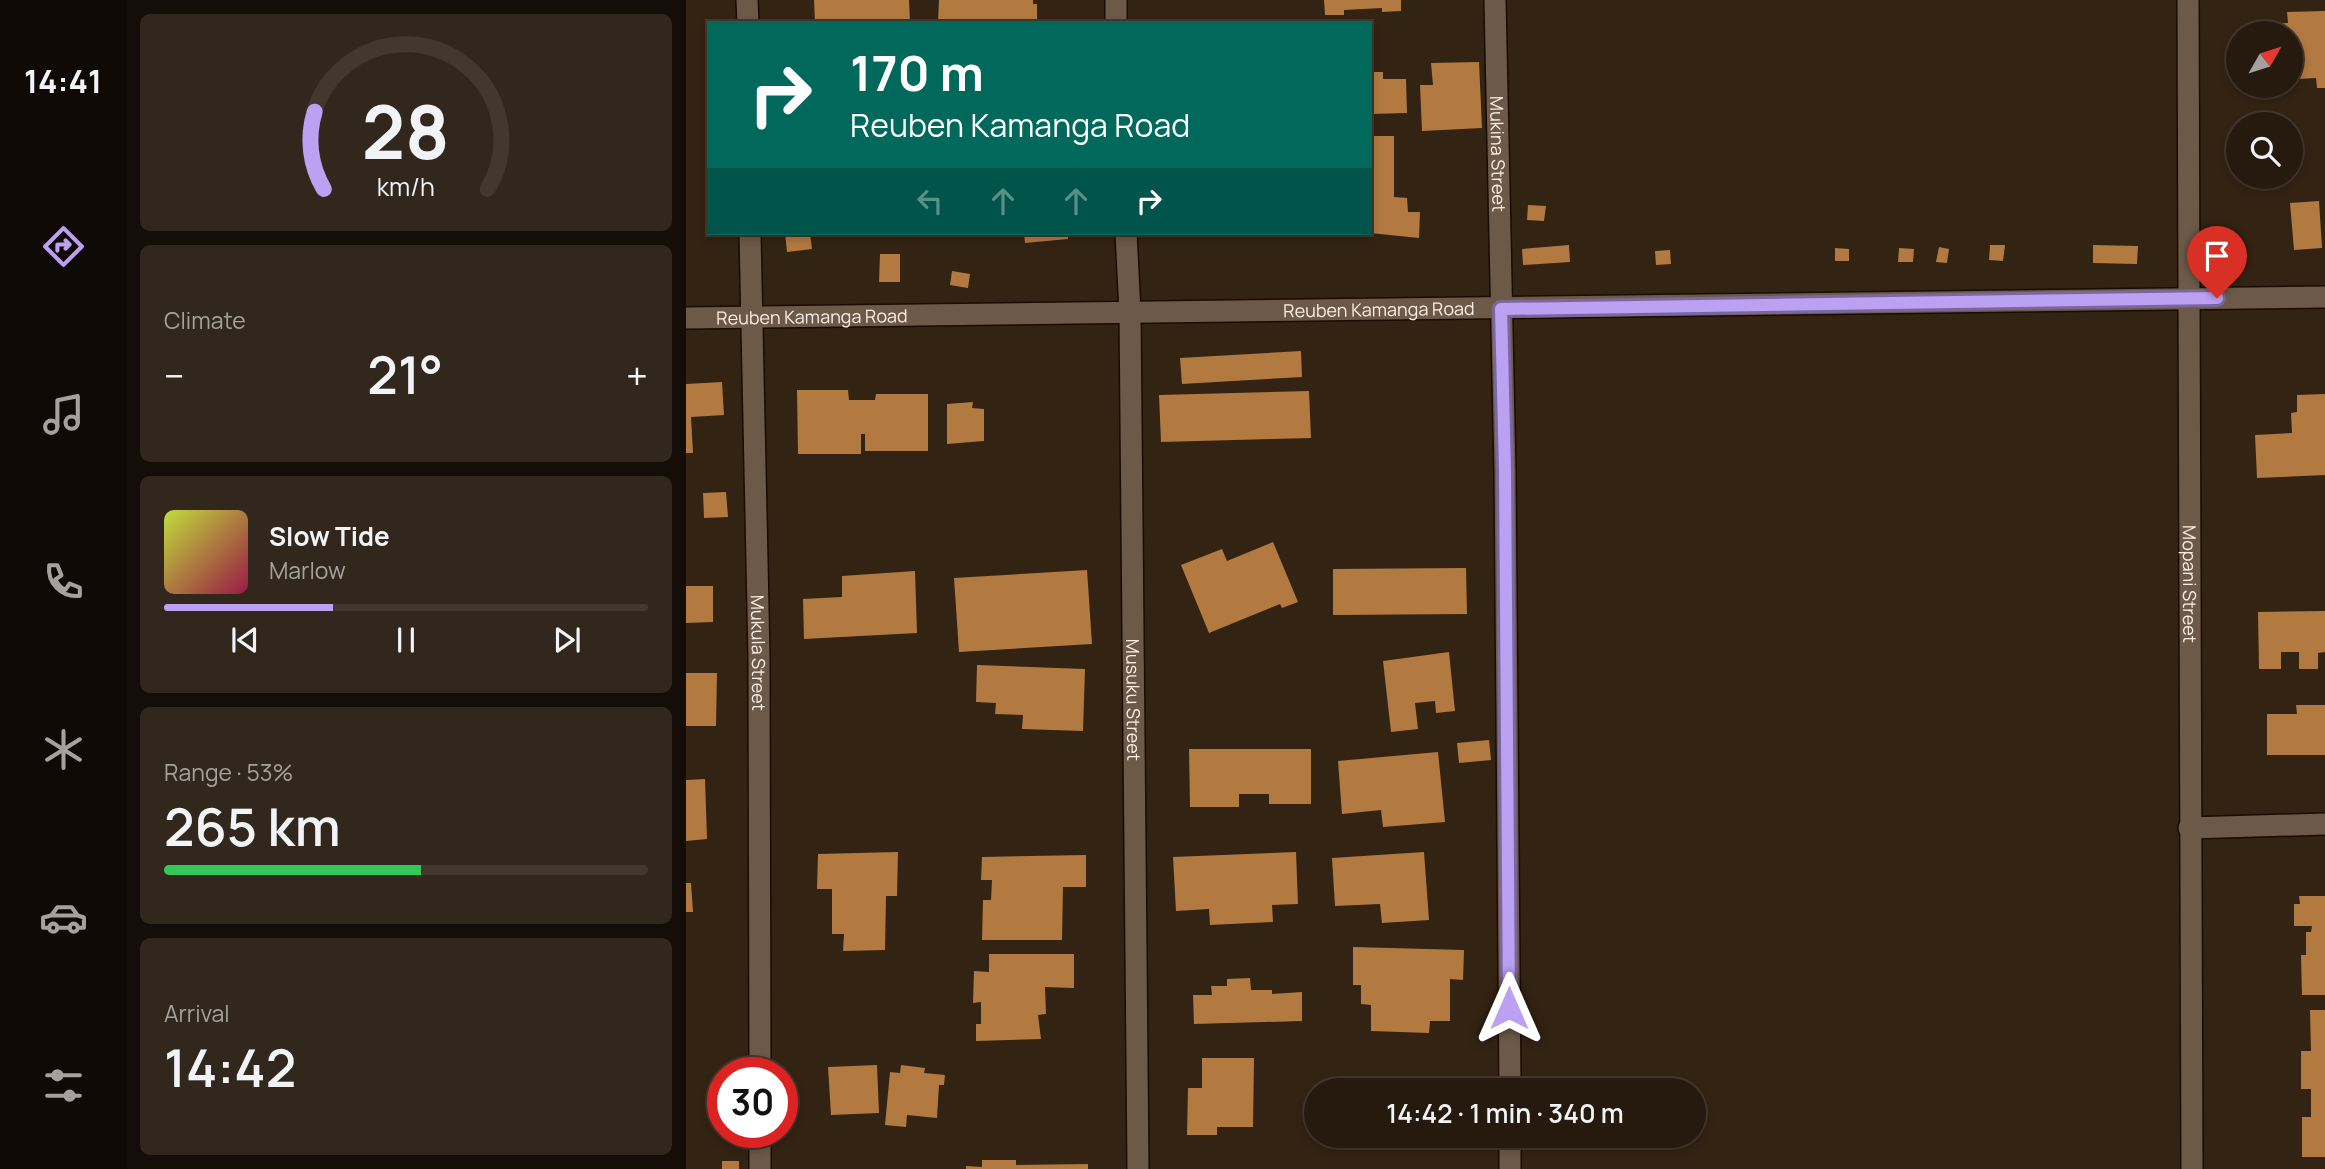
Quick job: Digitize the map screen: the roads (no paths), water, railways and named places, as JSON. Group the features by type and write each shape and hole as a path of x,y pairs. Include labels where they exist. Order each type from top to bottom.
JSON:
{"street":[{"path":"747,0 748,21"},
{"path":"1116,0 1116,21"},
{"name":"Mukina Street","path":"1494,0 1505,471 1510,1078"},
{"name":"Mopani Street","path":"2188,0 2192,1169"},
{"name":"Mukula Street","path":"750,235 759,656 760,1057"},
{"name":"Musuku Street","path":"1126,235 1130,312 1138,1169"},
{"name":"Reuben Kamanga Road","path":"686,318 2325,297"},
{"path":"2189,828 2325,824"},
{"path":"760,1148 760,1169"},
{"path":"1510,1148 1510,1169"}]}
